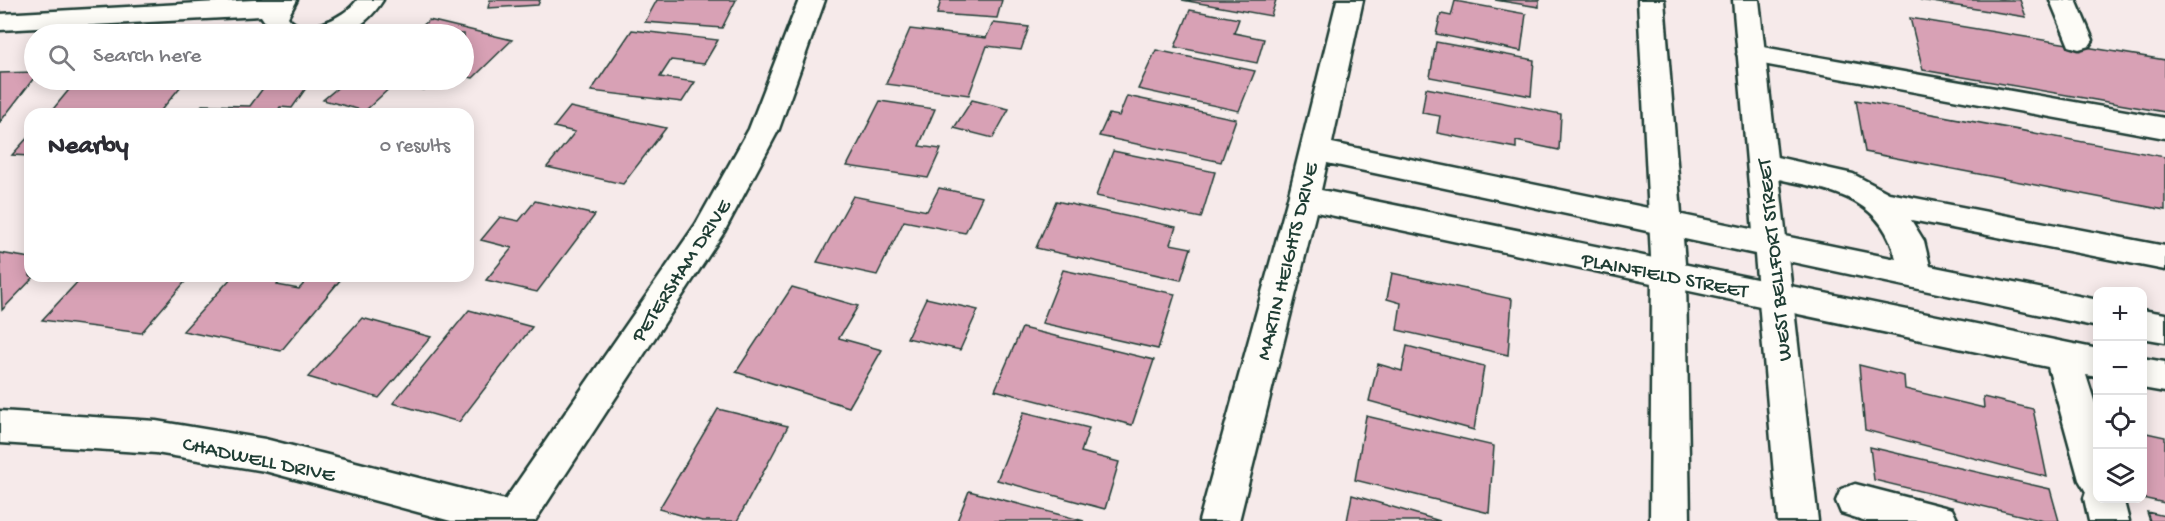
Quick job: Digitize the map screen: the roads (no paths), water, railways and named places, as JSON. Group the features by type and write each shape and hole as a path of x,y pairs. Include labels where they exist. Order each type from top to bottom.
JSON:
{"street":[{"path":"346,24 368,6 370,0"},
{"name":"PETERSHAM DRIVE","path":"513,521 708,232 764,129 812,0"},
{"name":"MARTIN HEIGHTS DRIVE","path":"1219,521 1304,198 1350,0"},
{"path":"1651,0 1669,276 1670,521"},
{"name":"WEST BELLFORT STREET","path":"1746,0 1798,521"},
{"path":"2063,0 2079,40"},
{"path":"276,24 274,17 281,4"},
{"path":"0,22 281,4"},
{"path":"1751,54 2165,128"},
{"path":"1314,150 2093,313"},
{"path":"1763,165 1842,182 1882,203 2165,258"},
{"name":"PLAINFIELD STREET","path":"1304,198 2080,360"},
{"path":"1882,203 1908,241 1916,277"},
{"path":"2147,325 2165,328"},
{"path":"2080,360 2093,452"},
{"path":"2147,374 2165,377"},
{"name":"CHADWELL DRIVE","path":"0,427 156,437 266,455 513,521"},
{"path":"1855,501 1938,521"},
{"path":"2104,503 2109,521"}]}
